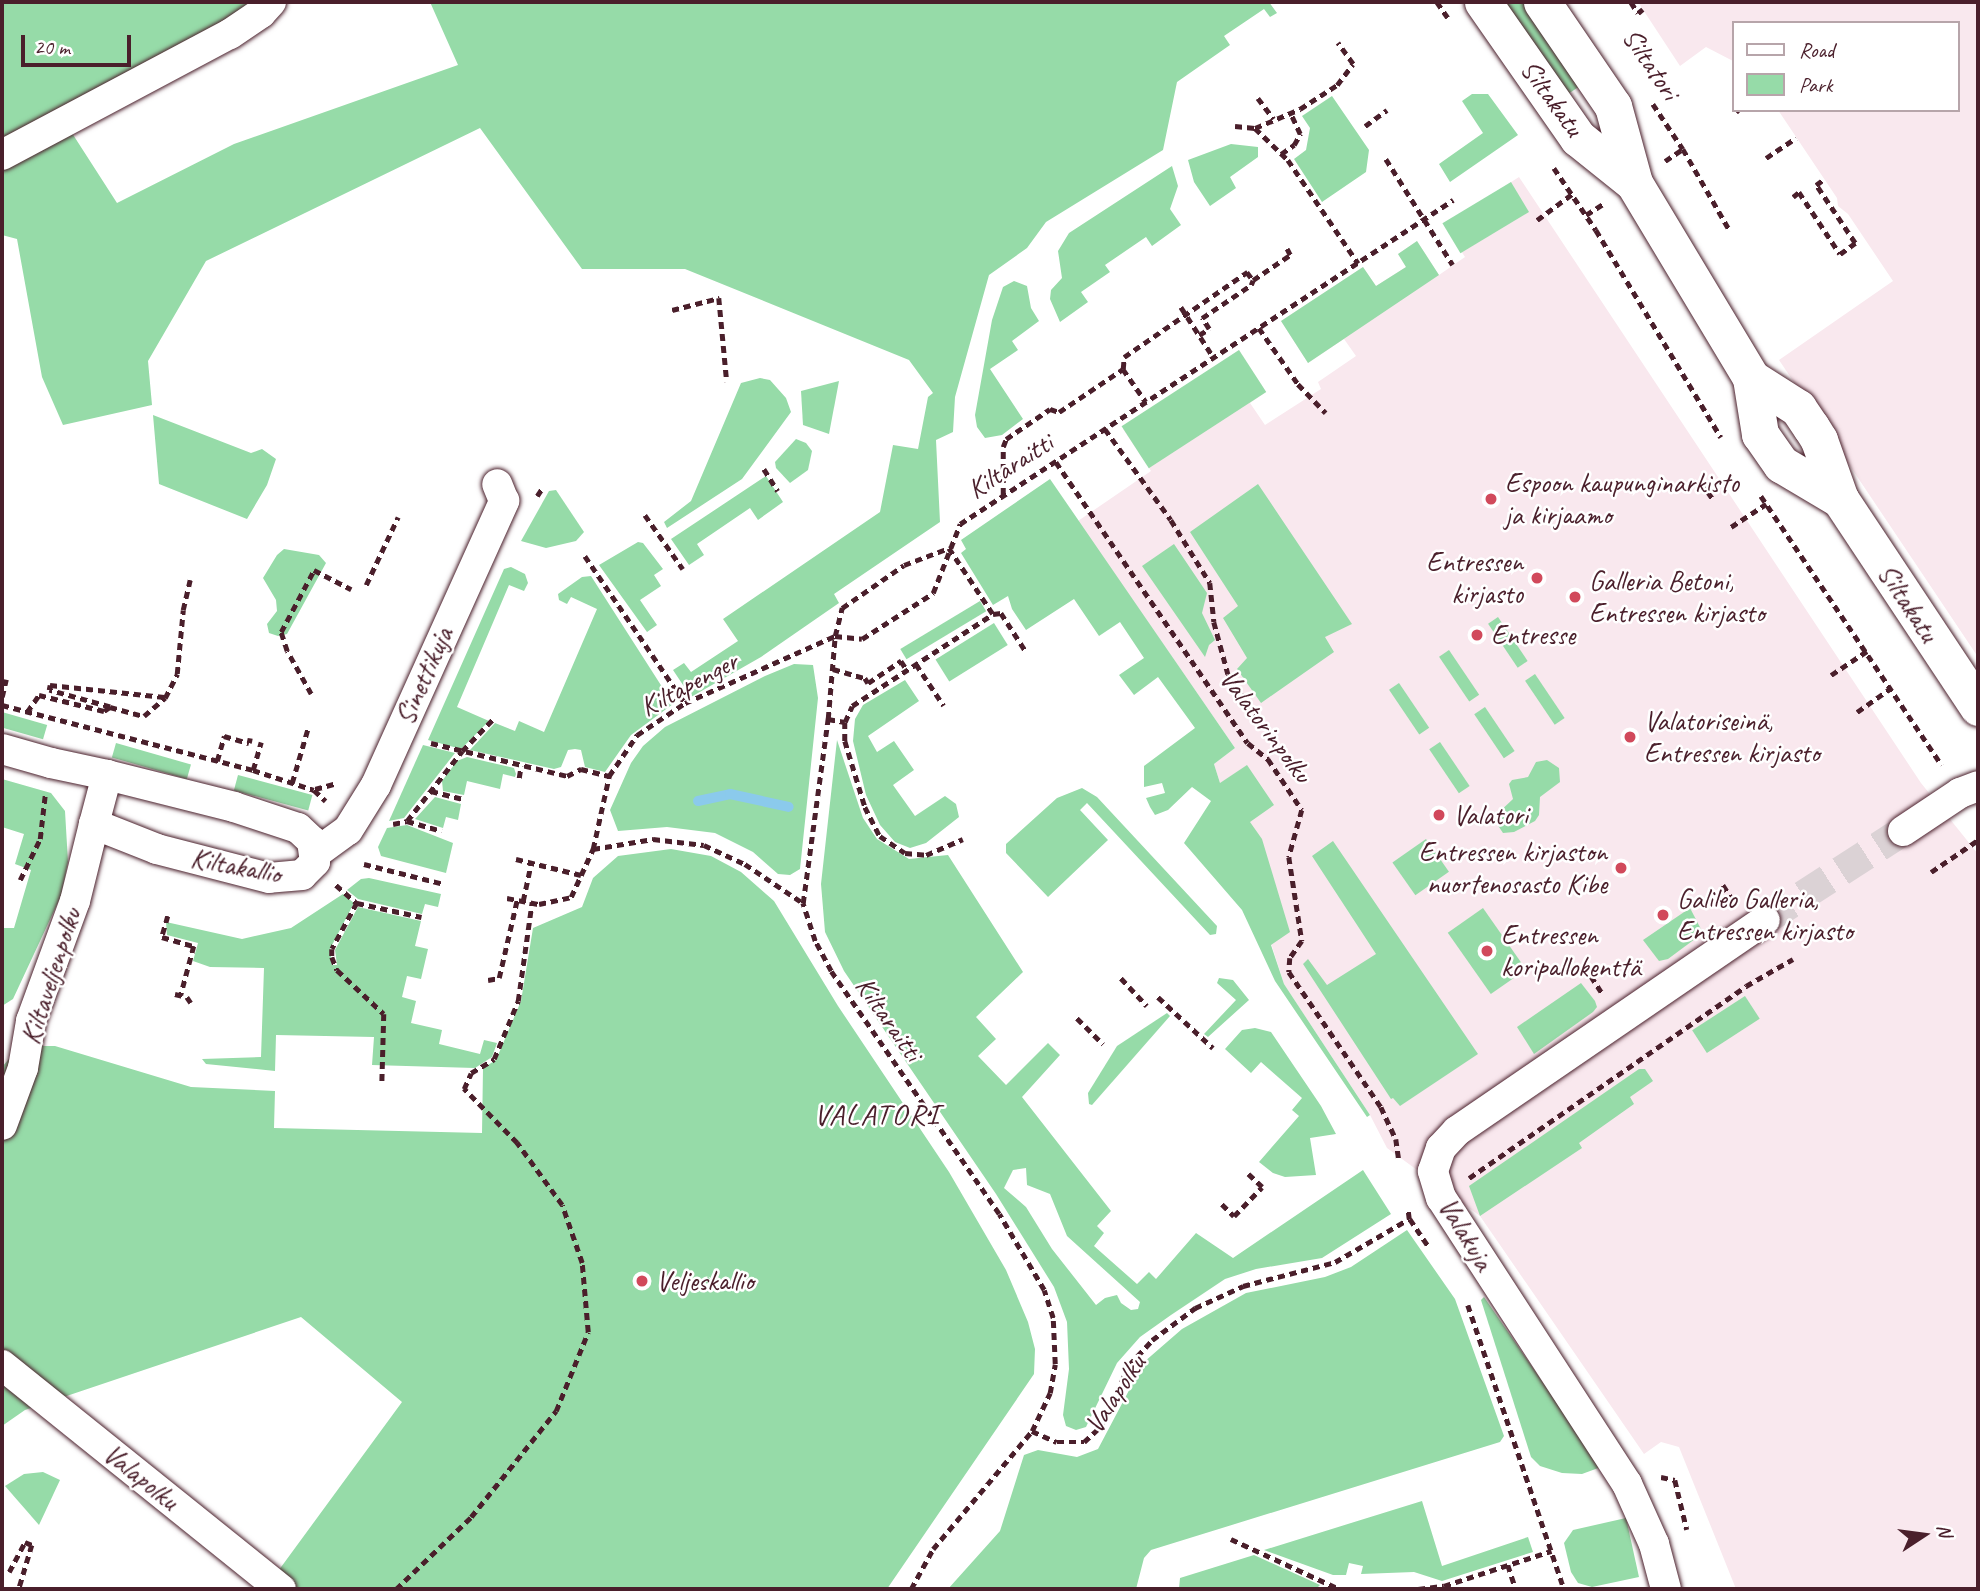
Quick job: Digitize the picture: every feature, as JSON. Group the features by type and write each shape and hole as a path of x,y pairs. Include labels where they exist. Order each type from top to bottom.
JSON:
{"street":[{"path":"2,155 230,34 261,13 271,2"},
{"name":"Siltakatu","path":"1483,2 1578,138 1647,173"},
{"name":"Siltakatu","path":"1542,2 1613,106 1751,378 1760,433 1781,464 1839,499 1978,707"},
{"name":"Sinettikuja","path":"316,853 348,830 376,785 504,501 497,484"},
{"name":"Kiltakallio","path":"2,749 234,807 298,828 312,841 316,853 311,869 302,875 269,878 158,849 94,824"},
{"path":"94,824 107,775"},
{"path":"1903,831 1969,790"},
{"name":"Kiltaveljenpolku","path":"2,1125 23,1068 31,1021 75,901 94,824"},
{"name":"Valakuja","path":"1666,1589 1654,1544 1627,1484 1441,1198 1433,1171 1441,1148 1457,1131 1765,920"},
{"name":"Valapolku","path":"2,1365 281,1589"}],"path":[{"path":"1437,2 1451,23"},
{"path":"1631,2 1638,13 1643,9"},
{"path":"1235,126 1255,128 1275,120 1337,85 1353,64 1338,43"},
{"name":"Siltatori","path":"1646,94 1684,149 1729,229"},
{"path":"1258,98 1275,120"},
{"path":"1364,126 1387,110"},
{"path":"1281,154 1294,145 1300,134 1290,113"},
{"path":"1255,128 1281,154 1359,263"},
{"path":"1766,158 1796,138"},
{"path":"1647,173 1684,149"},
{"path":"1386,159 1452,265"},
{"path":"1549,162 1572,194 1727,447"},
{"path":"1793,197 1799,192 1840,254 1855,243 1816,185 1824,179"},
{"path":"1537,220 1572,194"},
{"name":"Kiltaraitti","path":"835,636 863,639 933,593 960,524 1453,200"},
{"path":"1199,335 1209,329 1202,318 1290,255 1287,249"},
{"path":"1146,402 1123,369 1124,357 1247,272 1253,280"},
{"path":"672,310 719,298 727,382"},
{"path":"1181,307 1214,358"},
{"path":"1259,328 1298,384 1326,413"},
{"path":"1003,496 1003,447 1006,439 1050,409 1059,412 1092,387 1123,369"},
{"path":"1105,429 1171,520 1210,583 1214,622 1227,674 1259,719"},
{"name":"Valatorinpolku","path":"1056,462 1248,743 1268,759 1302,810 1289,857 1302,941 1290,958 1289,972 1381,1107"},
{"path":"764,470 778,491"},
{"path":"1701,482 1713,499"},
{"path":"1758,492 1891,688 1969,790"},
{"path":"1731,527 1766,504"},
{"path":"645,515 683,569"},
{"path":"366,585 398,517"},
{"path":"949,548 993,614"},
{"name":"Kiltaraitti","path":"949,548 904,565 842,608 835,636 828,719 803,903 815,941 831,971 999,1214 1044,1290 1053,1318 1055,1364 1051,1394 1032,1431"},
{"path":"585,556 685,704"},
{"path":"311,694 287,651 281,632 314,570 352,589"},
{"path":"165,698 152,694 50,685 49,690 144,716 165,698 177,674 183,610 190,580"},
{"path":"962,839 926,855 905,853 880,836 865,807 845,741 845,722 852,706 993,614 1002,613 1025,650"},
{"name":"Kiltapenger","path":"532,902 571,897 593,849 609,776 638,735 685,704 835,636"},
{"path":"1831,675 1867,651"},
{"path":"832,669 865,678 868,683 901,661 907,670"},
{"path":"916,664 944,706"},
{"path":"2,697 6,679"},
{"path":"1857,712 1891,688"},
{"path":"27,712 38,695 104,711 110,706"},
{"path":"2,705 253,770 314,790 329,803"},
{"path":"407,821 462,751 494,718"},
{"path":"828,719 845,722"},
{"path":"292,783 309,729"},
{"path":"217,761 223,736 249,743 250,738"},
{"path":"422,741 567,776 581,769 609,776"},
{"path":"253,770 261,742"},
{"path":"519,778 521,766"},
{"path":"20,880 40,839 46,785"},
{"path":"431,791 463,799"},
{"path":"385,825 407,821 442,831"},
{"path":"593,849 653,839 704,845 745,863 803,903"},
{"path":"1931,872 1978,840"},
{"path":"516,859 581,875"},
{"path":"488,980 499,978 531,863"},
{"path":"364,864 444,884"},
{"path":"331,880 357,902 422,917"},
{"path":"396,1589 471,1517 556,1411 588,1332 582,1263 562,1205 517,1143 464,1089 471,1073 494,1059 518,1000 532,902 507,898"},
{"path":"357,902 332,949 332,957 337,970 384,1014 382,1085"},
{"path":"168,916 162,937 194,946 178,995 191,1003"},
{"name":"Valapolku","path":"1032,1431 1057,1442 1084,1442 1101,1426 1129,1365 1152,1340 1195,1308 1243,1286 1335,1262 1409,1219 1746,986 1793,959"},
{"path":"1121,978 1147,1006"},
{"path":"1158,997 1213,1048"},
{"path":"1077,1018 1104,1044"},
{"path":"1222,1204 1234,1216 1262,1187 1248,1174"},
{"path":"1409,1219 1433,1253"},
{"path":"1466,1298 1564,1589"},
{"path":"911,1589 933,1549 1032,1431"},
{"path":"1231,1539 1339,1589"},
{"path":"9,1572 25,1542 32,1545 19,1589"},
{"path":"1418,1589 1444,1586 1551,1551"},
{"path":"1508,1565 1516,1589"}],"shaded area":[{"path":"1638,2 1978,2 1978,657 1779,360 1893,281 1848,214 1838,206 1837,198 1779,112 1959,112 1959,21 1731,21 1731,60 1706,47 1680,66"},
{"path":"1519,177 1921,783 1978,854 1978,1589 1736,1589 1679,1447 1661,1442 1644,1454 1480,1216 1387,1148 1370,1115 1284,984 1214,764 1235,748 1078,521 1151,471 1123,429 1239,350 1266,392 1250,403 1265,425 1321,389 1318,382 1356,356 1344,339 1308,363 1281,321 1363,267 1376,286 1406,267 1398,254 1417,241 1439,275 1465,257 1444,225"}],"green space":[{"path":"2,2 251,2 234,17 2,141"},
{"path":"430,2 1269,2 1277,13 1270,17 1264,9 1224,36 1230,45 1177,82 1163,150 1046,222 1027,248 989,275 955,397 953,432 936,440 940,522 834,594 839,603 761,657 691,697 673,670 684,663 691,672 738,641 723,619 880,512 893,445 918,449 928,397 933,393 909,360 685,269 582,269 480,128 206,261 148,361 152,405 63,425 42,377 17,239 2,235 2,167 70,130 117,203 234,144 458,65"},
{"path":"1496,2 1527,2 1583,84 1562,98"},
{"path":"1472,94 1488,94 1518,135 1450,182 1439,164 1483,133 1462,101"},
{"path":"1332,96 1369,150 1366,172 1322,202 1294,159 1306,150 1310,128 1302,116"},
{"path":"1231,144 1258,147 1258,157 1230,177 1236,188 1210,206 1194,182 1188,160"},
{"path":"1172,166 1178,186 1170,209 1181,225 1152,246 1146,237 1105,265 1110,272 1081,292 1088,302 1060,322 1050,299 1051,290 1062,278 1058,251 1069,233"},
{"path":"1511,182 1529,212 1460,253 1442,223"},
{"path":"1417,241 1439,275 1308,363 1281,321 1363,267 1376,286 1406,267 1398,254"},
{"path":"1014,281 1027,286 1031,308 1039,321 1012,341 1018,350 990,369 1023,419 1002,435 985,438 977,427 975,415 992,320 1003,287"},
{"path":"1239,350 1266,392 1149,468 1122,426"},
{"path":"760,378 770,380 786,398 791,412 742,479 667,528 664,522 691,501 741,383"},
{"path":"839,381 829,434 803,425 801,391"},
{"path":"153,415 251,453 262,449 276,459 267,485 247,519 159,484"},
{"path":"796,439 806,443 812,451 808,470 790,483 776,468 775,462"},
{"path":"766,476 783,502 758,520 750,508 697,544 704,555 689,565 671,539"},
{"path":"1050,479 1235,748 1214,764 1220,783 1247,765 1274,805 1250,822 1262,839 1290,932 1271,945 1284,984 1370,1115 1367,1117 1275,981 1242,910 1184,843 1211,801 1192,787 1168,810 1155,815 1150,807 1146,798 1165,793 1162,783 1144,787 1144,766 1195,728 1158,677 1134,695 1119,675 1144,658 1120,622 1099,636 1074,599 1026,630 1012,609 1008,596 993,605 961,553 966,549 961,540"},
{"path":"1258,484 1352,624 1325,637 1334,652 1261,703 1237,669 1247,658 1223,618 1238,606 1190,532"},
{"path":"556,490 584,532 576,541 546,548 521,541 549,491"},
{"path":"638,542 643,543 663,569 654,575 661,586 640,600 657,625 647,632 599,565"},
{"path":"1174,544 1207,593 1202,613 1215,640 1209,645 1205,657 1142,566"},
{"path":"284,549 319,555 326,563 287,634 278,636 269,633 267,624 277,611 276,600 263,578 277,555"},
{"path":"511,567 525,574 528,583 524,591 509,585 457,707 489,721 461,749 428,740 504,569"},
{"path":"591,576 673,704 631,735 605,772 585,767 581,750 575,749 568,750 561,767 554,769 470,750 495,723 515,731 519,721 544,732 597,609 571,597 567,604 559,600 558,594 582,577"},
{"path":"980,601 986,611 906,659 900,649"},
{"path":"1498,617 1528,661 1518,668 1488,624"},
{"path":"994,623 1008,645 949,682 935,660"},
{"path":"1449,650 1479,695 1469,701 1439,657"},
{"path":"794,664 813,665 818,698 800,869 790,875 778,874 753,852 715,833 667,827 618,831 610,810 631,763 643,746 665,727"},
{"path":"1535,674 1565,718 1555,725 1525,681"},
{"path":"905,680 919,701 868,736 877,752 894,741 914,770 893,785 915,816 945,796 956,804 959,817 926,843 910,848 895,842 880,825 866,795 853,741 855,719 863,705"},
{"path":"1399,683 1429,728 1419,734 1389,690"},
{"path":"1485,707 1515,751 1504,758 1474,714"},
{"path":"2,712 47,725 43,739 2,728"},
{"path":"837,740 863,818 877,839 909,859 948,855 1023,972 976,1017 996,1039 978,1056 1006,1085 1048,1043 1060,1055 1022,1097 1111,1211 1097,1226 1104,1233 1094,1246 1137,1284 1149,1272 1156,1279 1196,1233 1233,1258 1363,1170 1391,1214 1322,1258 1256,1269 1225,1279 1140,1337 1117,1363 1086,1427 1076,1430 1066,1426 1063,1415 1069,1369 1067,1322 1054,1287 996,1194 844,971 825,932 821,884","holes":["1026,1168 1027,1185 1050,1194 1067,1236 1140,1302 1138,1309 1131,1310 1121,1303 1117,1295 1105,1298 1096,1305 1052,1249 1026,1207 1004,1188 1013,1170"]},
{"path":"1440,742 1470,786 1459,793 1429,749"},
{"path":"116,743 191,764 187,779 112,757"},
{"path":"423,745 455,753 404,818 389,821"},
{"path":"467,757 514,768 515,777 503,774 500,789 467,781 464,795 443,791 442,781 457,761"},
{"path":"1547,760 1559,768 1560,782 1540,797 1539,815 1535,821 1514,832 1503,833 1495,821 1496,815 1513,799 1509,784 1512,780 1528,777 1536,762"},
{"path":"238,775 312,795 308,810 234,790"},
{"path":"2,779 51,793 65,811 68,862 61,896 13,999 2,1006 2,928 14,928 31,870 15,864 24,834 2,827"},
{"path":"1082,788 1097,797 1217,926 1216,934 1210,935 1087,803 1080,810 1108,840 1048,897 1006,853 1006,844 1057,798"},
{"path":"435,797 461,804 458,820 446,817 443,828 415,819"},
{"path":"407,825 453,843 446,873 381,856 378,847 387,828"},
{"path":"1426,839 1449,872 1415,895 1392,863"},
{"path":"1333,841 1478,1054 1400,1106 1391,1099 1303,964 1308,959 1327,985 1376,954 1312,856"},
{"path":"671,849 711,856 741,872 774,901 838,1006 949,1172 1006,1270 1028,1322 1035,1349 1034,1374 887,1589 265,1589 402,1402 301,1317 25,1410 2,1426 2,1067 20,1046 55,1046 191,1087 275,1091 274,1128 482,1133 483,1068 496,1060 521,1001 533,928 582,907 593,878 618,856"},
{"path":"369,878 441,894 438,907 425,904 422,914 358,899 347,890 361,879"},
{"path":"343,894 354,903 330,949 332,965 337,965 335,950 358,907 421,921 415,946 428,949 421,979 407,976 402,997 416,1001 411,1023 442,1030 439,1044 480,1054 484,1040 497,1043 492,1057 475,1068 372,1065 374,1037 276,1035 275,1071 206,1064 202,1059 261,1057 264,968 210,967 193,961 198,943 167,935 166,922 242,939 291,928"},
{"name":"Entressen koripallokenttä","path":"1483,908 1526,969 1491,994 1448,933"},
{"path":"1690,908 1703,933 1668,959 1659,961 1643,940"},
{"path":"1219,978 1233,980 1249,1000 1208,1037 1204,1034 1236,1000 1217,983"},
{"path":"1581,983 1597,1007 1534,1054 1517,1027"},
{"path":"1745,996 1760,1019 1707,1053 1692,1030"},
{"path":"1167,1013 1170,1016 1092,1105 1089,1104 1088,1093 1117,1046"},
{"path":"1255,1028 1271,1032 1321,1106 1336,1134 1310,1138 1316,1175 1285,1177 1273,1173 1259,1162 1299,1116 1292,1110 1302,1098 1261,1062 1251,1073 1225,1049 1242,1030"},
{"path":"1639,1069 1645,1069 1653,1081 1630,1097 1634,1104 1579,1143 1582,1148 1480,1216 1469,1186"},
{"path":"1407,1230 1455,1299 1504,1436 1500,1442 1151,1550 1144,1558 1136,1589 948,1589 1000,1531 1024,1455 1038,1450 1077,1457 1098,1449 1144,1362 1182,1329 1246,1293 1325,1277 1351,1267"},
{"path":"1484,1297 1601,1467 1582,1474 1562,1473 1540,1466 1531,1457 1481,1300"},
{"path":"43,1472 60,1480 39,1525 5,1486 24,1474"},
{"path":"1422,1501 1442,1566 1528,1537 1533,1552 1442,1581 1414,1572 1361,1574 1363,1566 1349,1563 1346,1575 1333,1575 1264,1550"},
{"path":"1626,1518 1639,1577 1592,1587 1578,1583 1571,1572 1564,1543 1573,1530"},
{"path":"1254,1555 1320,1585 1316,1589 1179,1589 1180,1578"}],"waterway":[{"path":"698,801 730,794 789,807"}],"tunnel":[{"path":"1765,920 1903,831"}],"place":[{"name":"Espoon kaupunginarkisto ja kirjaamo","path":"1491,499"},
{"name":"Entressen kirjasto","path":"1537,578"},
{"name":"Galleria Betoni, Entressen kirjasto","path":"1575,597"},
{"name":"Entresse","path":"1477,635"},
{"name":"Valatoriseinä, Entressen kirjasto","path":"1630,737"},
{"name":"Valatori","path":"1439,815"},
{"name":"Entressen kirjaston nuortenosasto Kibe","path":"1621,868"},
{"name":"Galileo Galleria, Entressen kirjasto","path":"1663,915"},
{"name":"Entressen koripallokenttä","path":"1487,951"},
{"name":"Veljeskallio","path":"642,1281"}],"district":[{"name":"VALATORI","path":"877,1114"}]}
